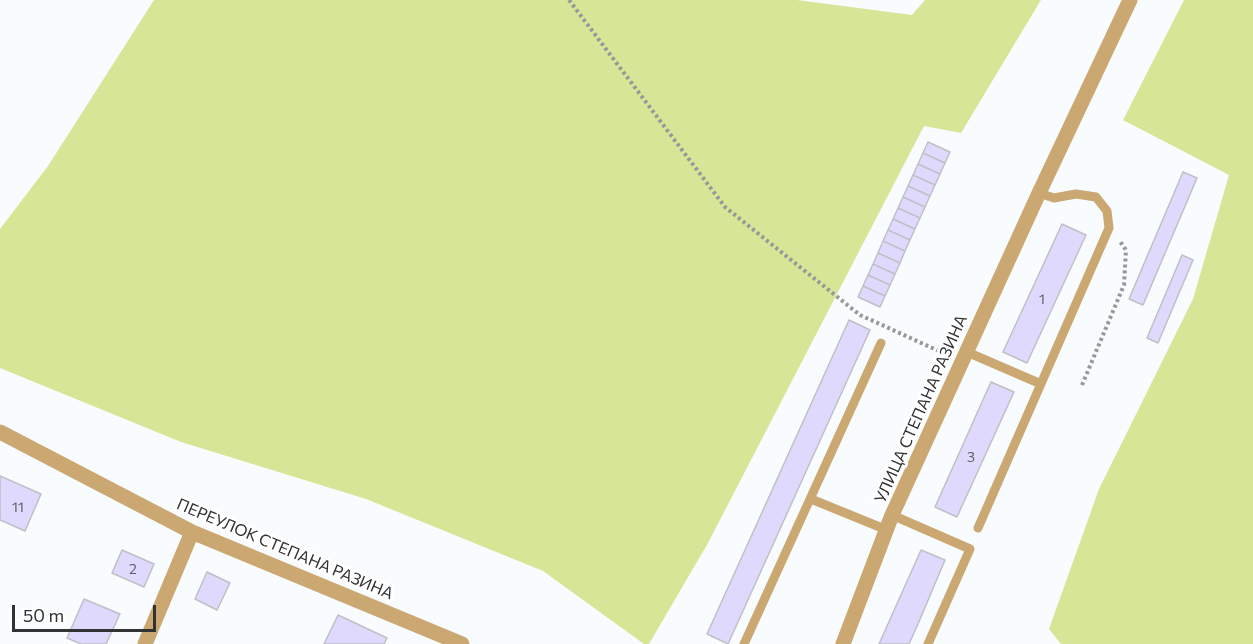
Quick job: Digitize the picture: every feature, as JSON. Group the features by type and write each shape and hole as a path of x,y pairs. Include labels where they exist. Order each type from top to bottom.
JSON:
{"street":[{"name":"УЛИЦА СТЕПАНА РАЗИНА","path":"843,644 892,515 1130,0"},
{"name":"ПЕРЕУЛОК СТЕПАНА РАЗИНА","path":"0,432 192,532 433,630 462,644"},
{"path":"145,644 192,532"}],"lane":[{"path":"978,528 1109,228 1107,211 1096,197 1076,194 1054,198 1039,193"},
{"path":"744,644 881,343"},
{"path":"967,352 1041,384"},
{"path":"811,499 886,530"},
{"path":"892,515 969,549 928,644"}],"path":[{"path":"569,0 725,207 860,315 939,351 967,352"},
{"path":"1082,385 1124,285 1126,250 1109,228"}],"green space":[{"path":"154,0 797,0 912,15 925,0 1041,0 961,133 924,126 708,543 649,644 644,644 543,571 366,499 181,442 0,368 0,229 48,166"},
{"path":"1184,0 1253,0 1253,644 1061,644 1049,629 1099,489 1193,299 1229,175 1123,120"}],"building":[{"path":"928,142 950,152 945,163 923,153"},
{"path":"923,153 945,163 940,174 918,164"},
{"path":"918,164 940,174 935,185 913,175"},
{"path":"1183,172 1197,178 1143,305 1129,299"},
{"path":"913,175 935,185 930,196 908,186"},
{"path":"908,186 930,196 925,207 903,197"},
{"path":"903,197 925,207 920,218 898,208"},
{"path":"898,208 920,218 915,229 893,219"},
{"path":"893,219 915,229 910,240 888,230"},
{"path":"1062,224 1086,235 1027,363 1003,352"},
{"path":"888,230 910,240 905,251 883,241"},
{"path":"883,241 905,251 900,263 878,253"},
{"path":"878,253 900,263 895,274 873,264"},
{"path":"1182,255 1193,260 1158,343 1147,338"},
{"path":"873,264 895,274 890,285 868,275"},
{"path":"868,275 890,285 885,296 863,286"},
{"path":"863,286 885,296 880,307 858,297"},
{"path":"849,320 870,330 728,644 707,634"},
{"path":"991,382 1014,392 957,517 935,507"},
{"path":"0,476 41,494 25,531 0,520"},
{"path":"122,550 154,564 144,587 112,573"},
{"path":"921,550 945,560 918,624 909,644 879,644"},
{"path":"207,572 230,583 217,610 195,599"},
{"path":"84,599 120,614 106,644 81,644 67,638"},
{"path":"338,615 387,638 384,644 324,644"}]}
